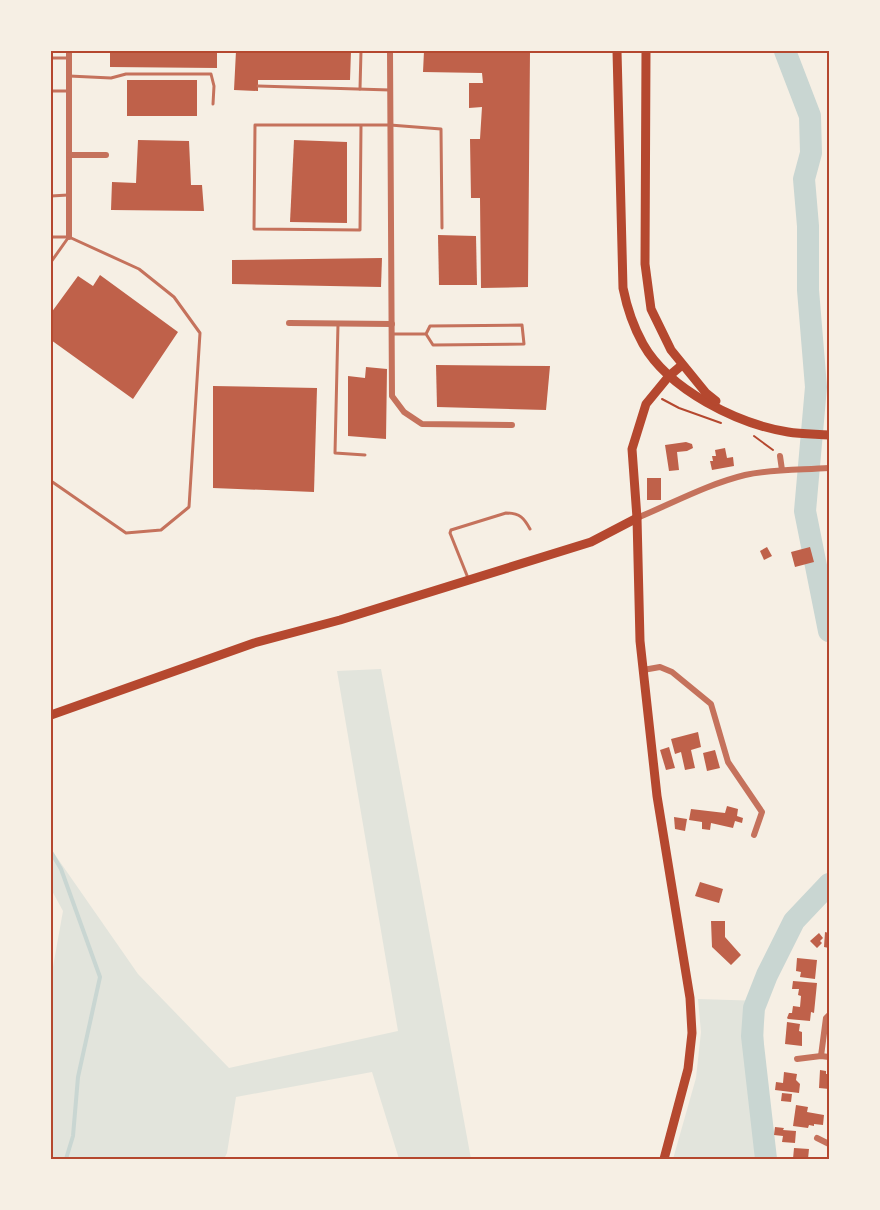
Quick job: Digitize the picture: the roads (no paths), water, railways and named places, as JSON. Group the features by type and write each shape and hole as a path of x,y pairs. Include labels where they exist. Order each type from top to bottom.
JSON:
{"main road":[{"path":"617,51 623,288 629,316 644,346 669,376 695,395 730,414 762,426 789,432 828,435"},
{"path":"646,51 645,264 651,309 661,334 682,365 706,393 730,414"},
{"path":"664,1159 688,1069 692,1034 690,998 657,796 640,641 637,518 632,449 646,404 669,376 682,365"},
{"path":"51,715 254,643 340,620 591,542 637,518"}],"street":[{"path":"390,51 392,396 404,412 422,424 512,424"},
{"path":"69,54 69,237"},
{"path":"69,156 106,155"},
{"path":"289,323 392,324"},
{"path":"780,456 782,471"},
{"path":"637,518 715,484 747,475 829,468"},
{"path":"643,670 660,667 672,672 711,704 728,762 762,812 754,835"},
{"path":"821,1056 826,1018 829,1015"},
{"path":"797,1059 829,1057"},
{"path":"817,1138 829,1144"}],"lane":[{"path":"360,89 361,51"},
{"path":"51,58 69,54"},
{"path":"69,76 111,78 126,74 211,74 214,86 213,104"},
{"path":"258,87 390,90"},
{"path":"51,91 69,91"},
{"path":"361,125 360,230 254,230 255,124 390,125 441,129 442,228"},
{"path":"51,195 69,195"},
{"path":"51,237 69,237 139,269 174,297 200,333 189,507 161,530 126,533 51,481"},
{"path":"51,262 69,237"},
{"path":"338,324 335,453 365,455"},
{"path":"522,325 524,344 433,345 426,334 430,326 522,325"},
{"path":"392,334 426,334"},
{"path":"469,580 450,533 451,530 506,513 514,513 523,517 530,529"}],"waterway":[{"path":"785,51 810,116 811,153 804,179 808,226 808,290 816,387 805,511 829,631"},
{"path":"51,852 61,869 100,977 78,1077 73,1136 66,1159"},
{"path":"766,1159 752,1036 754,1008 767,975 794,921 829,884"}]}
